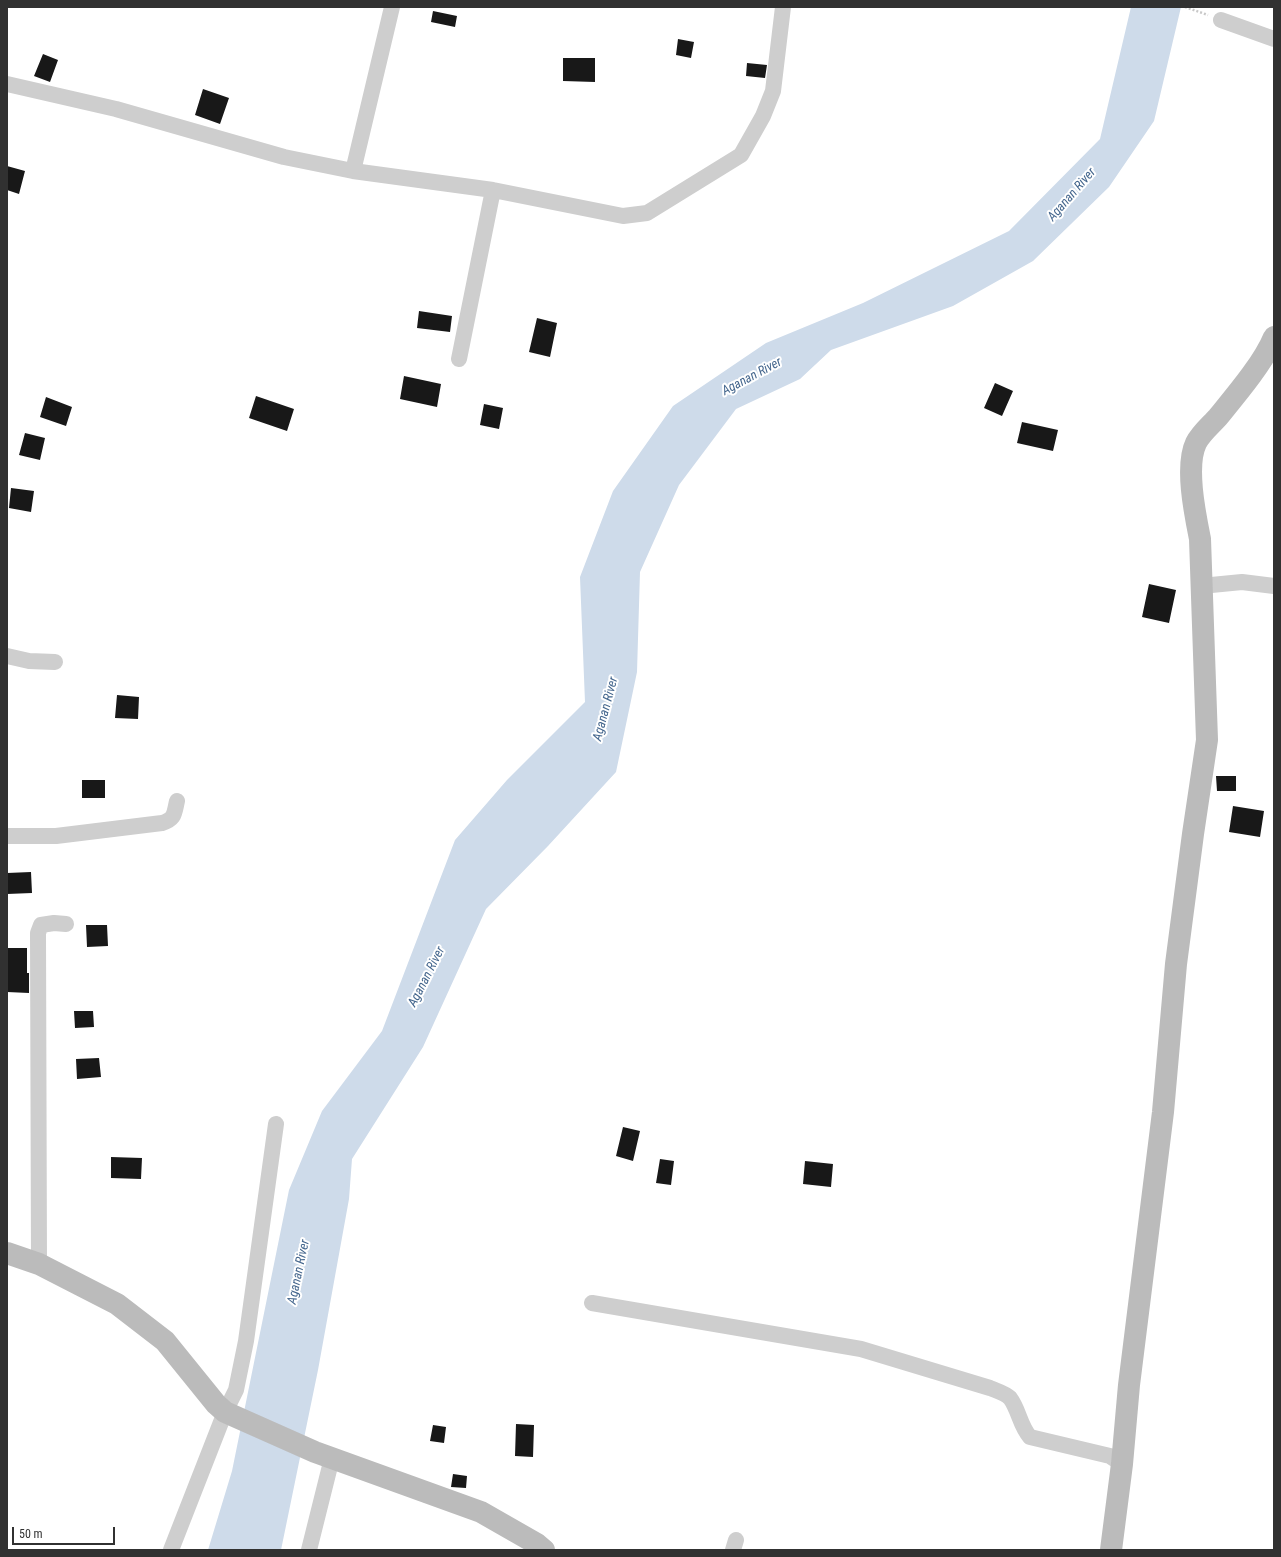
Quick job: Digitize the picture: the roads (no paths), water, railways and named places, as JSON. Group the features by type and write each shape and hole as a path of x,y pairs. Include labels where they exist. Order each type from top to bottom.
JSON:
{"street":[{"path":"353,171 392,7"},
{"path":"7,84 116,109 284,157 353,171 493,190 623,216 647,213 741,155 763,116 773,91 783,7"},
{"path":"1215,18 1274,39"},
{"path":"459,359 493,190"},
{"path":"1112,1550 1130,1385 1163,1112 1176,964 1207,740 1200,539 1196,520 1191,462 1197,442 1236,395 1270,347 1274,337"},
{"path":"1201,586 1242,582 1274,586"},
{"path":"7,656 29,661 55,662"},
{"path":"7,836 56,836 162,823 169,821 173,817 177,801"},
{"path":"40,1264 38,933 41,925 54,923 66,924"},
{"path":"171,1550 229,1413 236,1390 246,1341 276,1124"},
{"path":"7,1253 40,1264 117,1304 165,1341 216,1404 229,1413 324,1455 481,1512 537,1544 544,1550"},
{"path":"592,1304 861,1350 983,1386 1002,1393 1009,1398 1024,1431 1030,1437 1110,1456 1122,1464"},
{"path":"309,1550 324,1455"}],"water":[{"name":"Aganan River","path":"1131,7 1181,7 1154,121 1109,187 1033,261 953,306 831,350 800,379 736,409 679,485 640,572 637,672 616,772 548,846 486,909 423,1047 352,1159 349,1199 318,1370 281,1550 208,1550 232,1471 289,1190 322,1111 382,1031 455,840 507,780 585,702 580,577 613,491 673,406 766,343 863,303 1009,231 1100,139"}]}
